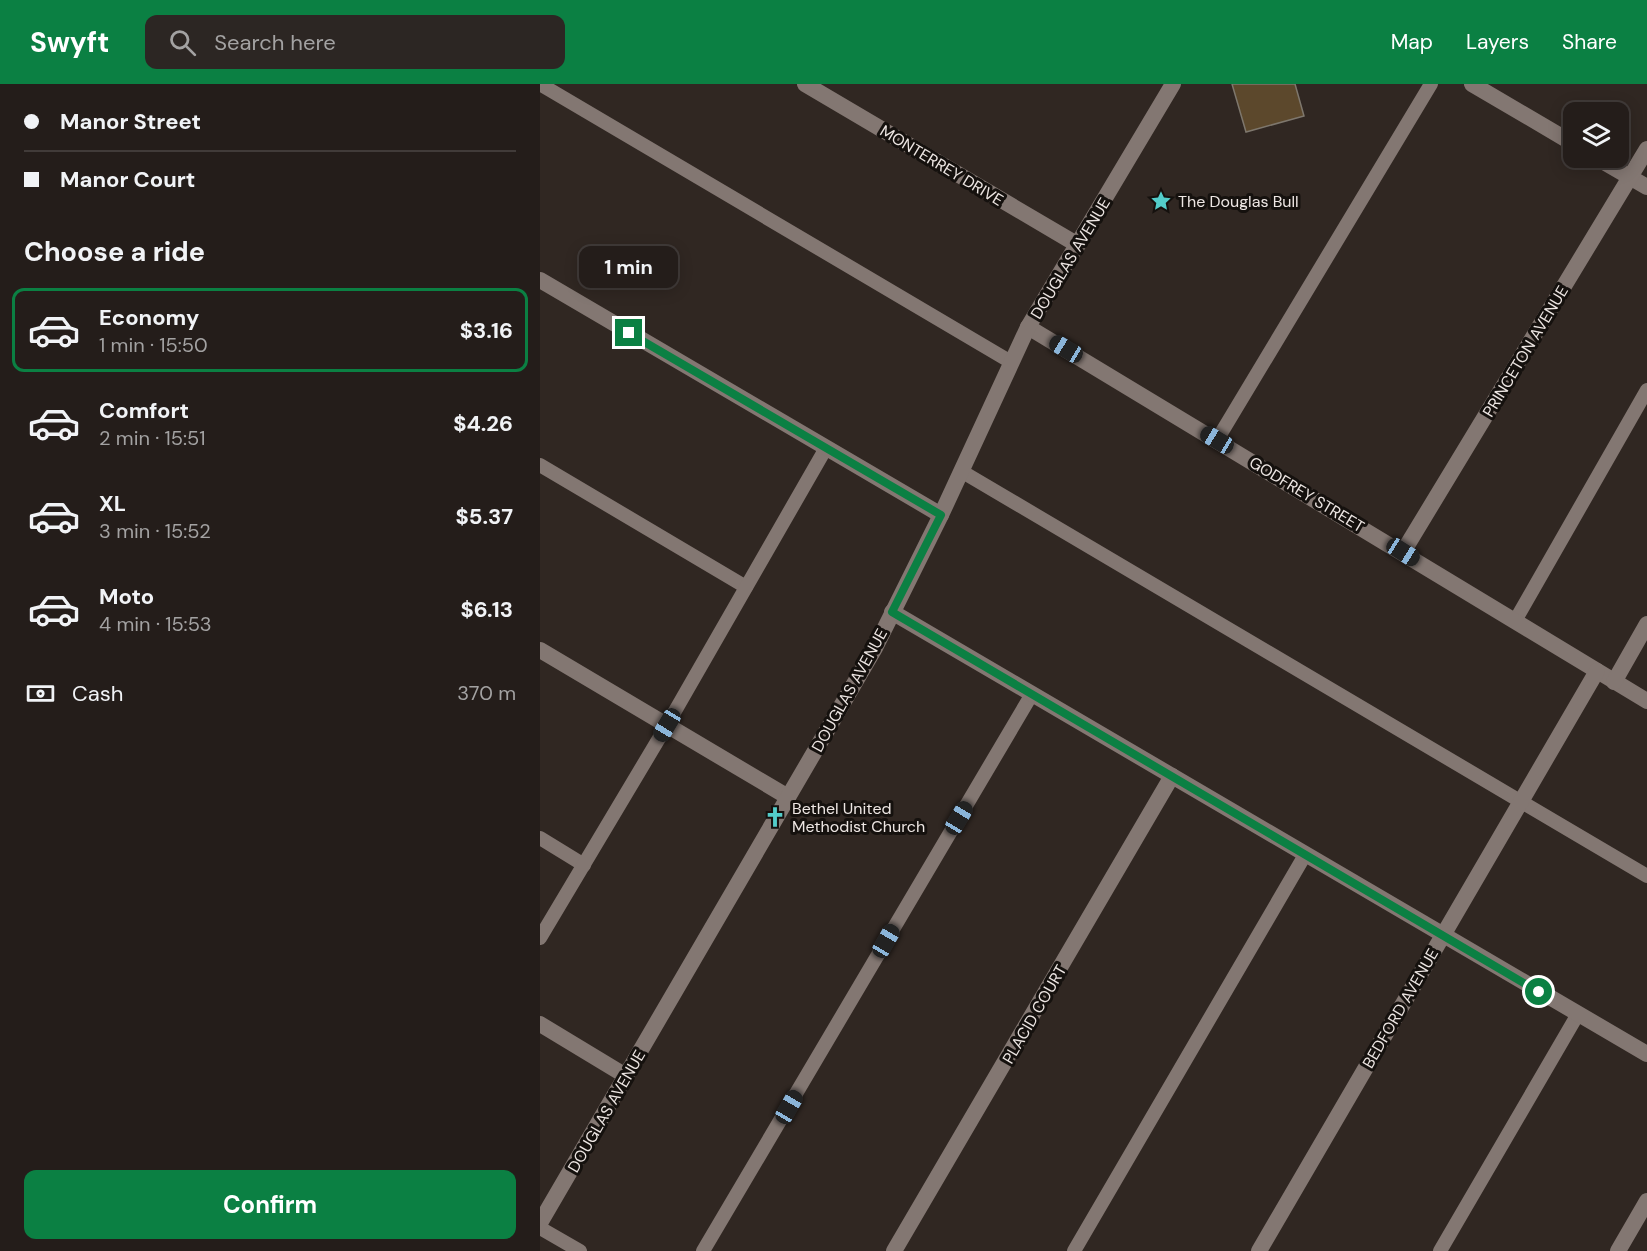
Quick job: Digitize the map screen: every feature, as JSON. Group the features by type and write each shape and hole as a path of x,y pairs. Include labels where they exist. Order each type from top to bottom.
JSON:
{"street":[{"name":"MONTERREY DRIVE","path":"805,84 827,90 1078,245"},
{"name":"DOUGLAS AVENUE","path":"540,1225 875,648 941,515 1028,327 1173,84"},
{"path":"1472,84 1563,138"},
{"name":"PRINCETON AVENUE","path":"1403,552 1647,149"},
{"path":"1614,168 1647,187"},
{"path":"540,280 941,515"},
{"name":"GODFREY STREET","path":"1028,327 1647,701"},
{"path":"892,612 1647,1054"},
{"path":"1614,682 1647,624"},
{"path":"540,650 788,797"},
{"name":"BEDFORD AVENUE","path":"1259,1251 1597,671"},
{"name":"PLACID COURT","path":"894,1251 1172,776"},
{"path":"540,1024 626,1076"},
{"path":"1618,1251 1647,1201"}],"lane":[{"path":"540,84 1011,362"},
{"path":"1217,440 1431,84"},
{"path":"1515,621 1647,390"},
{"path":"540,938 667,725 826,448"},
{"path":"540,465 746,587"},
{"path":"961,471 1522,800 1647,876"},
{"path":"703,1251 1032,694"},
{"path":"540,838 584,865"},
{"path":"1074,1251 1305,855"},
{"path":"1440,1251 1578,1014"},
{"path":"540,1225 580,1251"}],"building":[{"path":"1232,84 1295,84 1304,116 1246,132"}],"place":[{"name":"The Douglas Bull","path":"1161,201"},
{"name":"Bethel United Methodist Church","path":"775,817"}],"route":[{"path":"629,333 941,515 892,612 1539,992"}]}
